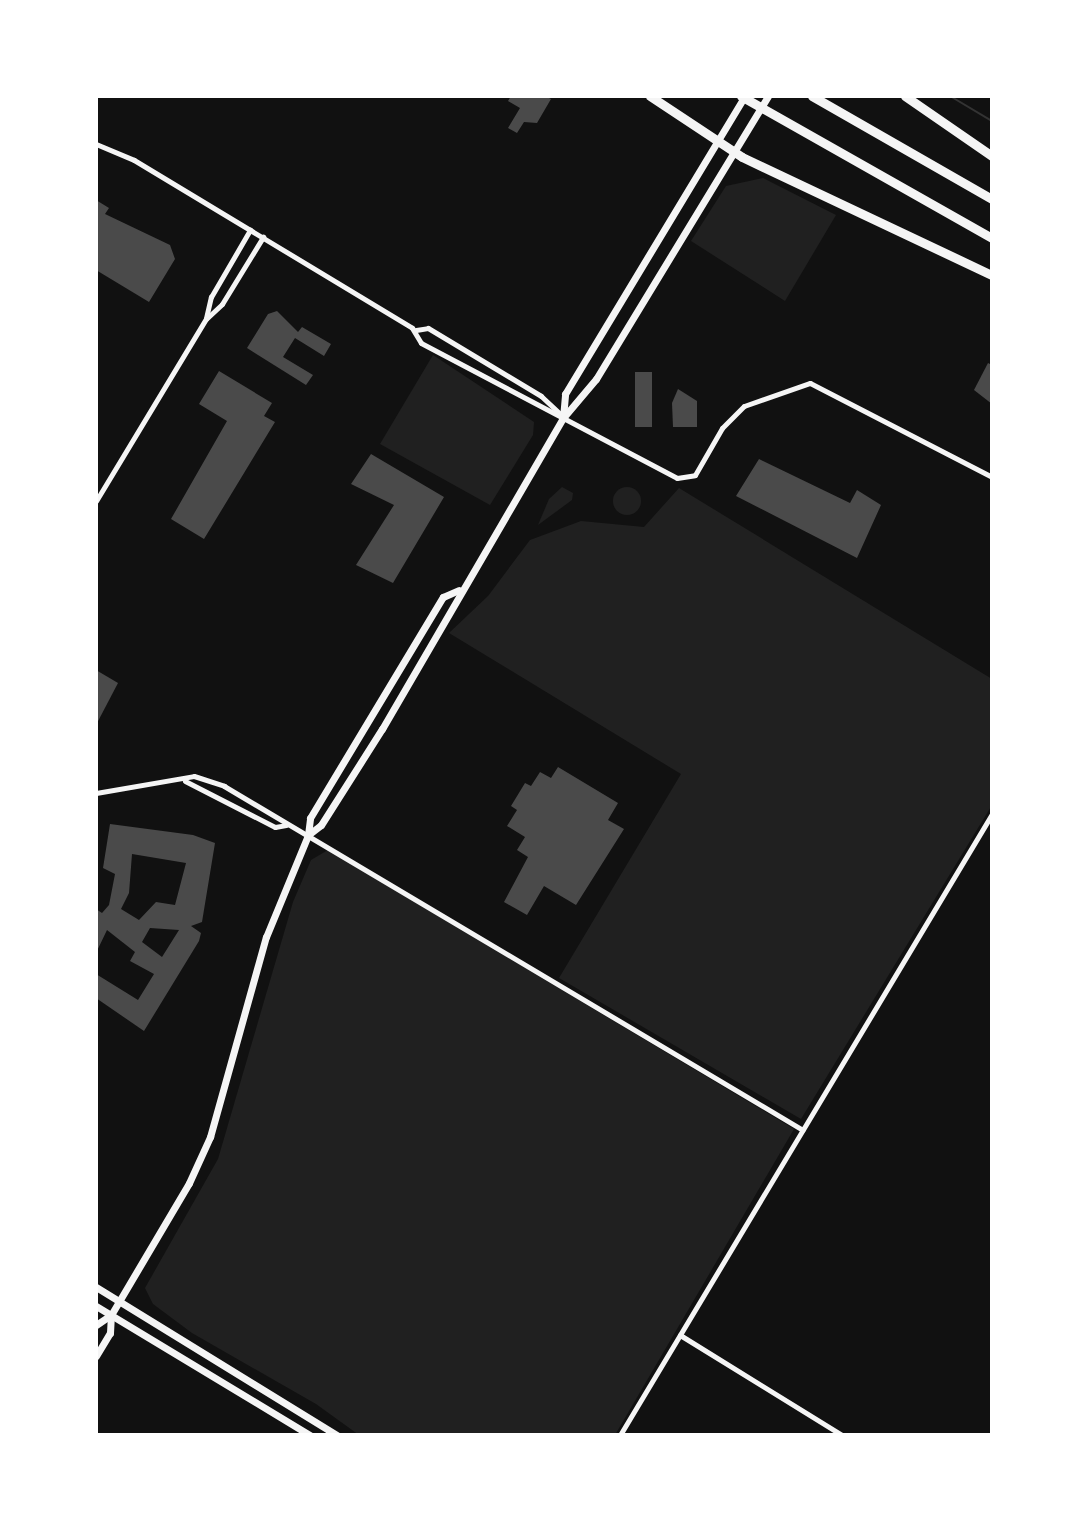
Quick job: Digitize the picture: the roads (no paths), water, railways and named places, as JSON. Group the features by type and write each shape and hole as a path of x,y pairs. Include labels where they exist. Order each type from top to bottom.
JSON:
{"highway":[{"path":"650,96 734,152 992,275"},
{"path":"743,96 992,238"},
{"path":"812,96 992,199"},
{"path":"905,96 992,156"}],"main road":[{"path":"563,418 565,394 743,96"},
{"path":"308,835 321,825 374,741 456,606 459,590 563,418 580,404 608,361 768,96"},
{"path":"96,1356 110,1333 111,1315 189,1183 210,1137 266,937 308,835 310,818 443,597 459,590"},
{"path":"96,1287 337,1435"},
{"path":"96,1306 310,1435"},
{"path":"96,1325 111,1315"}],"street":[{"path":"96,144 134,160 416,330 421,343 684,479 698,470 731,415 810,383 992,477"},
{"path":"96,501 206,319 222,304 256,234"},
{"path":"206,319 211,297 256,234"},
{"path":"416,330 428,328 541,396 563,418"},
{"path":"185,781 194,776 224,786 281,816 286,825"},
{"path":"96,793 154,779 185,781 275,827 286,825 308,835 803,1130"},
{"path":"620,1435 992,814"},
{"path":"680,1335 842,1435"}],"waterway":[{"path":"950,96 992,121"}]}
